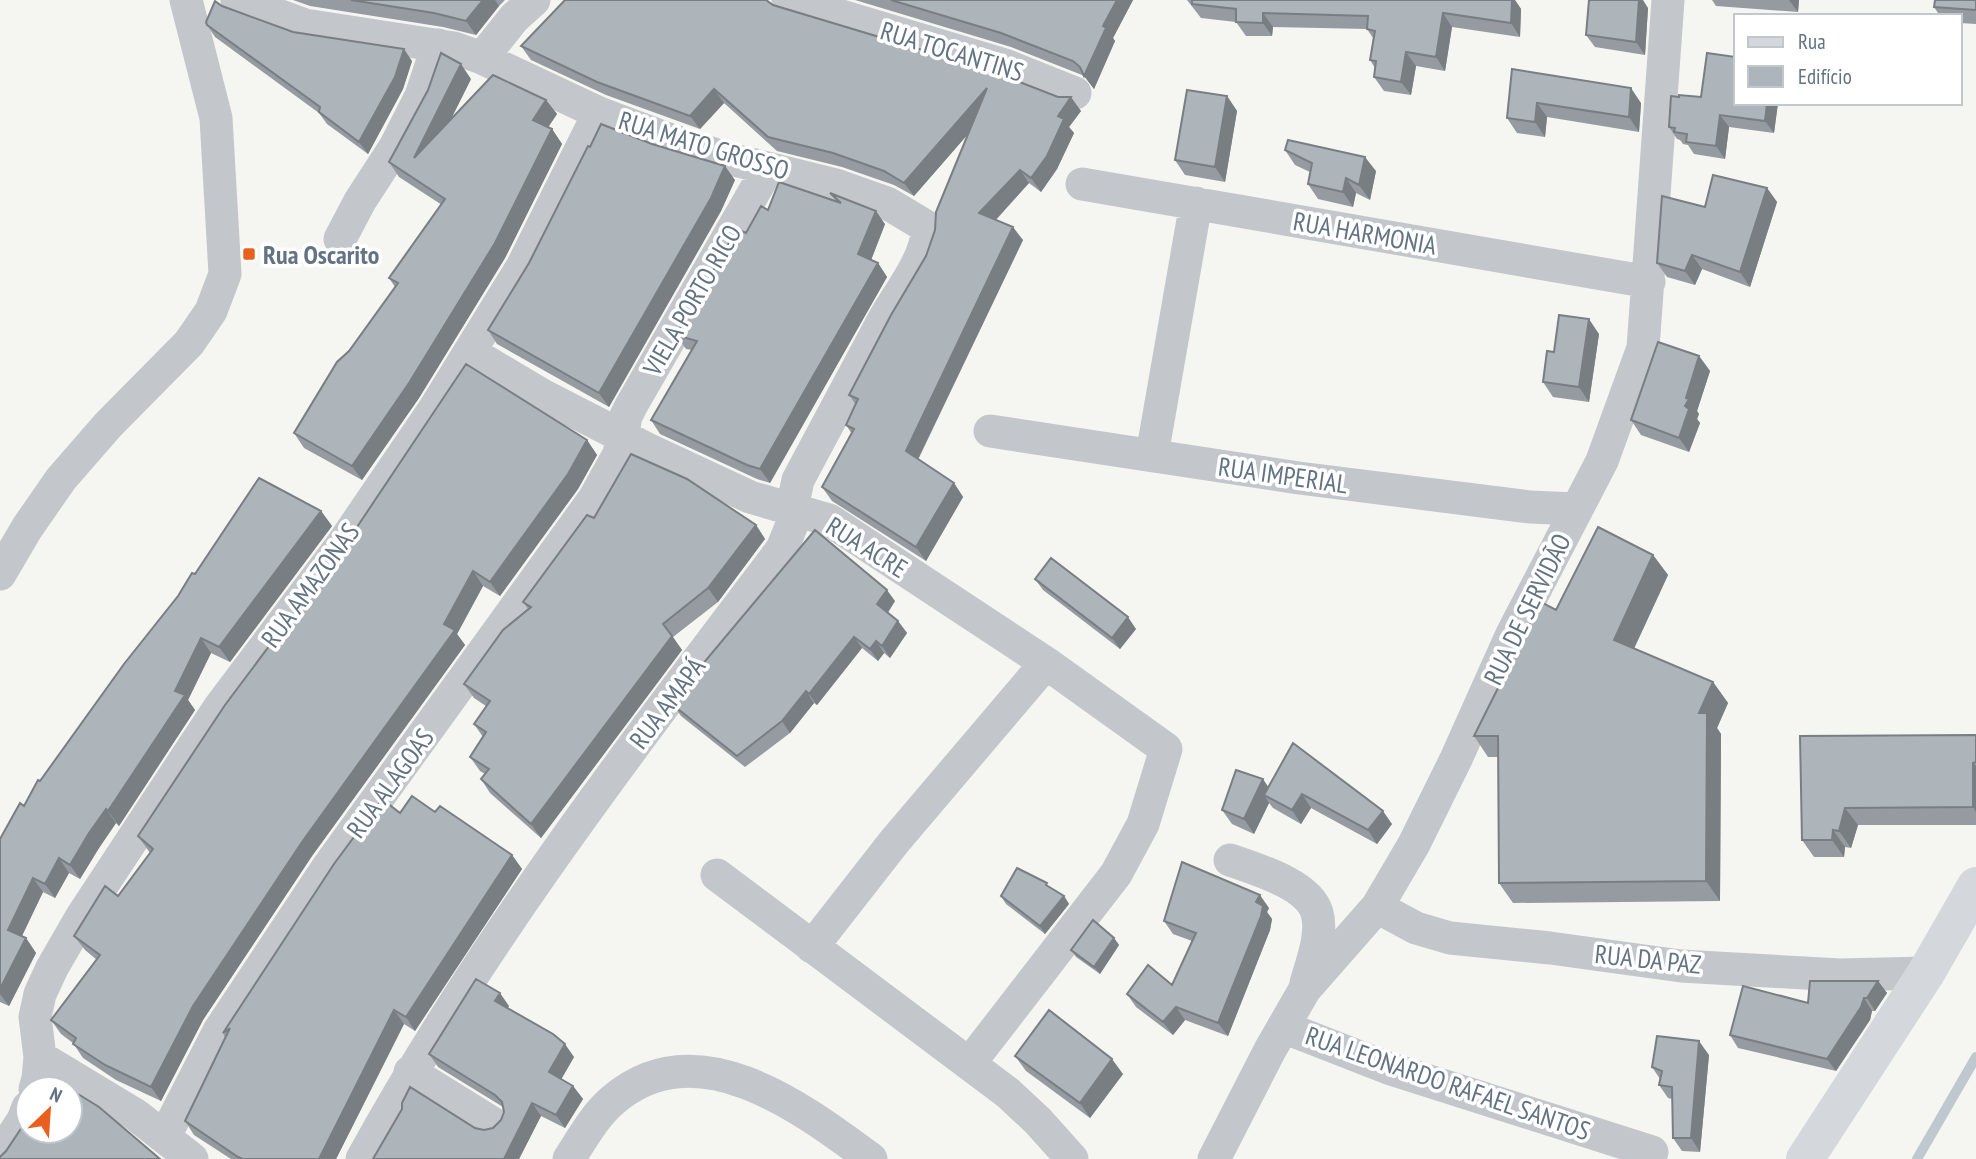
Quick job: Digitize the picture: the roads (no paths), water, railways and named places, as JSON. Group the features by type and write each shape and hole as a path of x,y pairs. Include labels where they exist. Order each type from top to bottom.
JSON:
{"main road":[{"path":"1805,1159 1926,972 1976,886"}],"street":[{"path":"0,574 27,528 61,479 108,425 189,342 211,311 225,274 216,118 186,0"},
{"name":"RUA MATO GROSSO","path":"237,0 313,13 482,58 599,113 714,154 836,185 887,202 927,228"},
{"path":"482,58 514,18 534,0"},
{"name":"RUA TOCANTINS","path":"788,0 1004,65 1075,93"},
{"name":"RUA DE SERVIDÃO","path":"1214,1159 1305,989 1377,907 1414,844 1456,759 1512,634 1602,461 1643,348 1668,0"},
{"path":"340,239 421,96 438,45"},
{"name":"RUA AMAZONAS","path":"37,1073 35,1017 40,994 82,916 219,708 341,546 435,408 522,267 599,113"},
{"name":"VIELA PORTO RICO","path":"624,435 626,416 631,406 768,168"},
{"name":"RUA HARMONIA","path":"1082,184 1649,282"},
{"path":"1152,455 1168,351 1196,203"},
{"name":"RUA AMAPÁ","path":"362,1159 410,1072 520,903 782,549 793,522 792,508 798,480 891,306 915,268 924,247 927,228"},
{"name":"RUA ACRE","path":"470,352 542,395 750,497 830,520 1046,663 1166,749 1143,824 1116,874 969,1064"},
{"name":"RUA IMPERIAL","path":"990,431 1299,478 1530,506 1577,509"},
{"name":"RUA ALAGOAS","path":"165,1136 219,1031 328,867 594,499 615,466 624,435"},
{"path":"812,947 894,842 1046,663"},
{"path":"1230,860 1284,881 1307,896 1317,911 1318,926 1305,989"},
{"path":"717,875 1009,1093 1072,1159"},
{"name":"RUA DA PAZ","path":"1377,907 1416,928 1450,938 1550,948 1681,966 1840,975 1926,972"},
{"name":"RUA LEONARDO RAFAEL SANTOS","path":"1283,1027 1388,1068 1652,1152"},
{"path":"569,1159 587,1130 613,1100 643,1081 681,1070 726,1075 769,1091 827,1126 871,1159"},
{"path":"410,1072 494,1124"},
{"path":"37,1073 98,1090 165,1136 192,1159"},
{"path":"0,1155 14,1134"}],"waterway":[{"path":"1917,1159 1976,1057"}],"place":[{"name":"Rua Oscarito","path":"249,254"}]}
